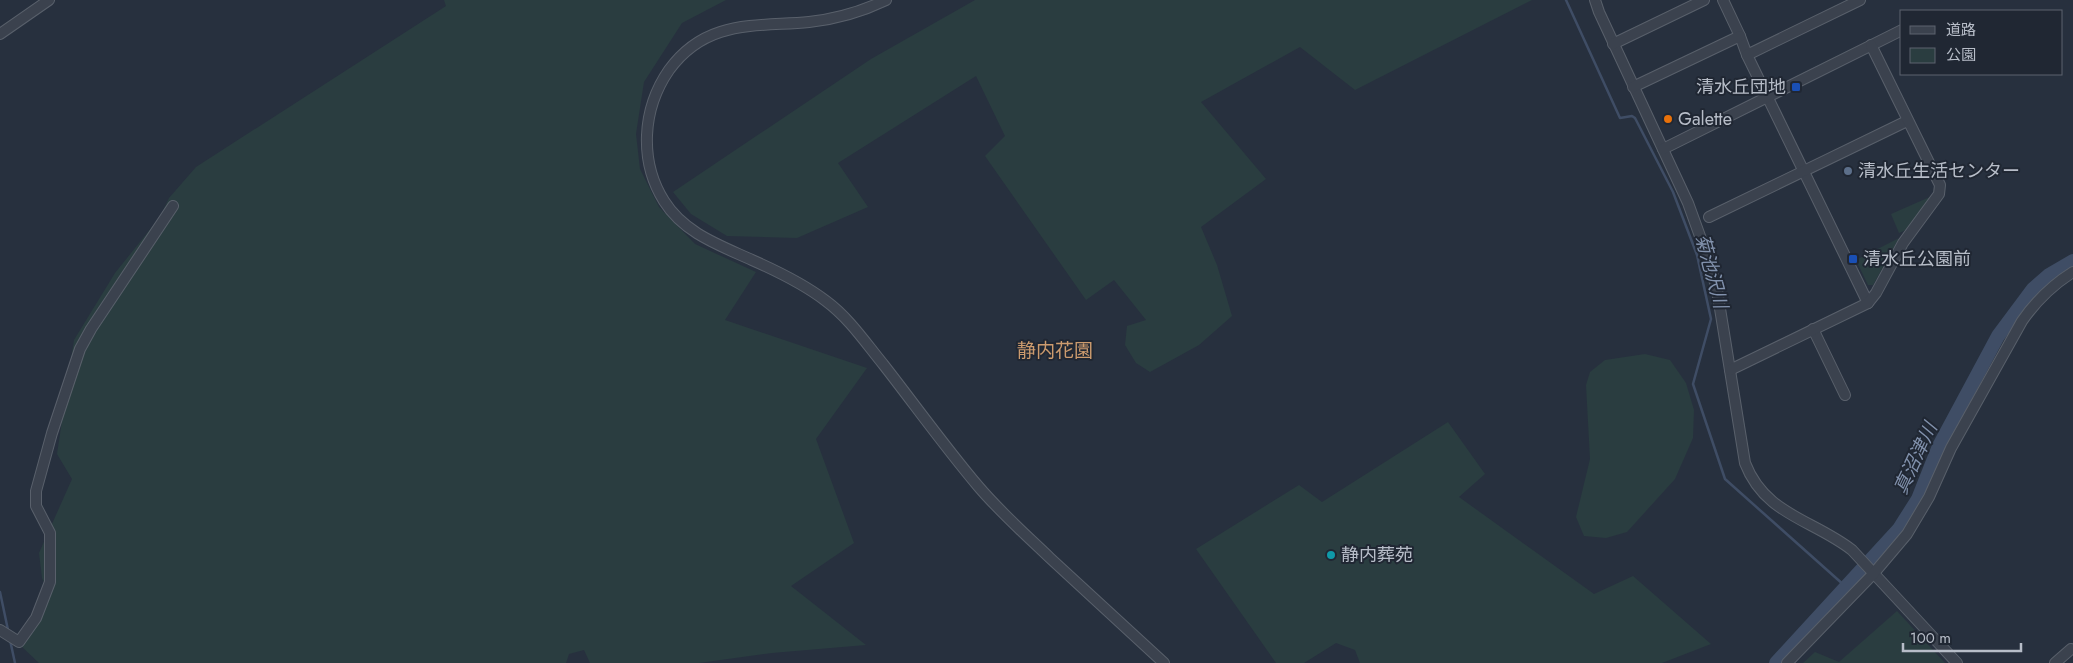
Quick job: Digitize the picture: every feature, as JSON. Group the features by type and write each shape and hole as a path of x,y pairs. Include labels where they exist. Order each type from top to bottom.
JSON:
{"street":[{"path":"0,34 49,0"},
{"path":"886,0 854,14 834,19 745,25 724,30 708,38 680,57 668,71 652,105 647,123 648,159 657,188 666,204 678,219 693,231 808,288 843,315 980,488 1028,537 1164,663"},
{"path":"1595,0 1613,44 1688,203 1709,261 1717,290 1745,463 1757,488 1780,509 1836,538 1862,560 1956,663"},
{"path":"1613,44 1704,0"},
{"path":"1722,0 1868,303"},
{"path":"1747,55 1860,0"},
{"path":"1663,148 1900,31"},
{"path":"1633,87 1740,36"},
{"path":"1730,370 1868,303 1876,293 1903,243 1939,194 1940,190 1934,173 1871,45"},
{"path":"1709,217 1907,121"},
{"path":"0,630 19,642 36,618 50,582 50,533 36,506 36,491 52,433 80,349 91,329 173,206"},
{"path":"1787,663 1907,534 1920,514 1951,448 2022,321 2034,304 2048,290 2073,272"},
{"path":"1814,329 1846,395"},
{"path":"2055,663 2071,648"}],"green space":[{"path":"444,0 726,0 682,23 644,82 636,134 640,169 659,207 695,244 756,272 725,320 867,368 816,439 854,543 791,586 866,645 772,653 699,663 590,663 584,650 569,654 566,663 39,663 20,645 50,595 42,578 39,553 72,479 57,454 74,340 115,273 160,217 169,198 196,167 446,6"},
{"path":"975,0 1532,0 1355,90 1300,47 1201,102 1266,179 1201,227 1217,265 1232,316 1199,345 1150,372 1136,363 1125,345 1127,326 1146,320 1114,280 1086,300 985,156 1005,136 976,76 838,163 868,207 797,238 727,236 691,214 673,192 871,59"},
{"path":"1932,196 1906,230 1899,233 1891,214"},
{"path":"1899,238 1873,285 1868,285 1856,260"},
{"path":"1645,354 1670,360 1686,383 1694,410 1693,438 1675,479 1627,532 1606,538 1584,536 1576,517 1590,459 1586,385 1590,372 1605,360"},
{"path":"1448,422 1485,474 1459,497 1594,594 1633,576 1711,644 1662,663 1360,663 1355,650 1336,643 1304,663 1276,663 1196,549 1299,485 1322,502"},
{"path":"1897,611 1945,663 1803,663 1815,652 1839,662"}],"waterway":[{"name":"菊池沢川","path":"1566,0 1620,118 1632,116 1635,118 1673,192 1697,255 1711,319 1693,384 1725,479 1845,586"},
{"name":"真沼津川","path":"1776,663 1899,529 1918,499 1939,446 1998,336 2033,289 2049,275 2073,261"},
{"path":"0,592 8,630"},
{"path":"10,640 15,663"}],"place":[{"name":"清水丘団地","path":"1796,87"},
{"name":"Galette","path":"1668,119"},
{"name":"清水丘生活センター","path":"1848,171"},
{"name":"清水丘公園前","path":"1853,259"},
{"name":"静内葬苑","path":"1331,555"}],"district":[{"name":"静内花園","path":"1055,350"}]}
